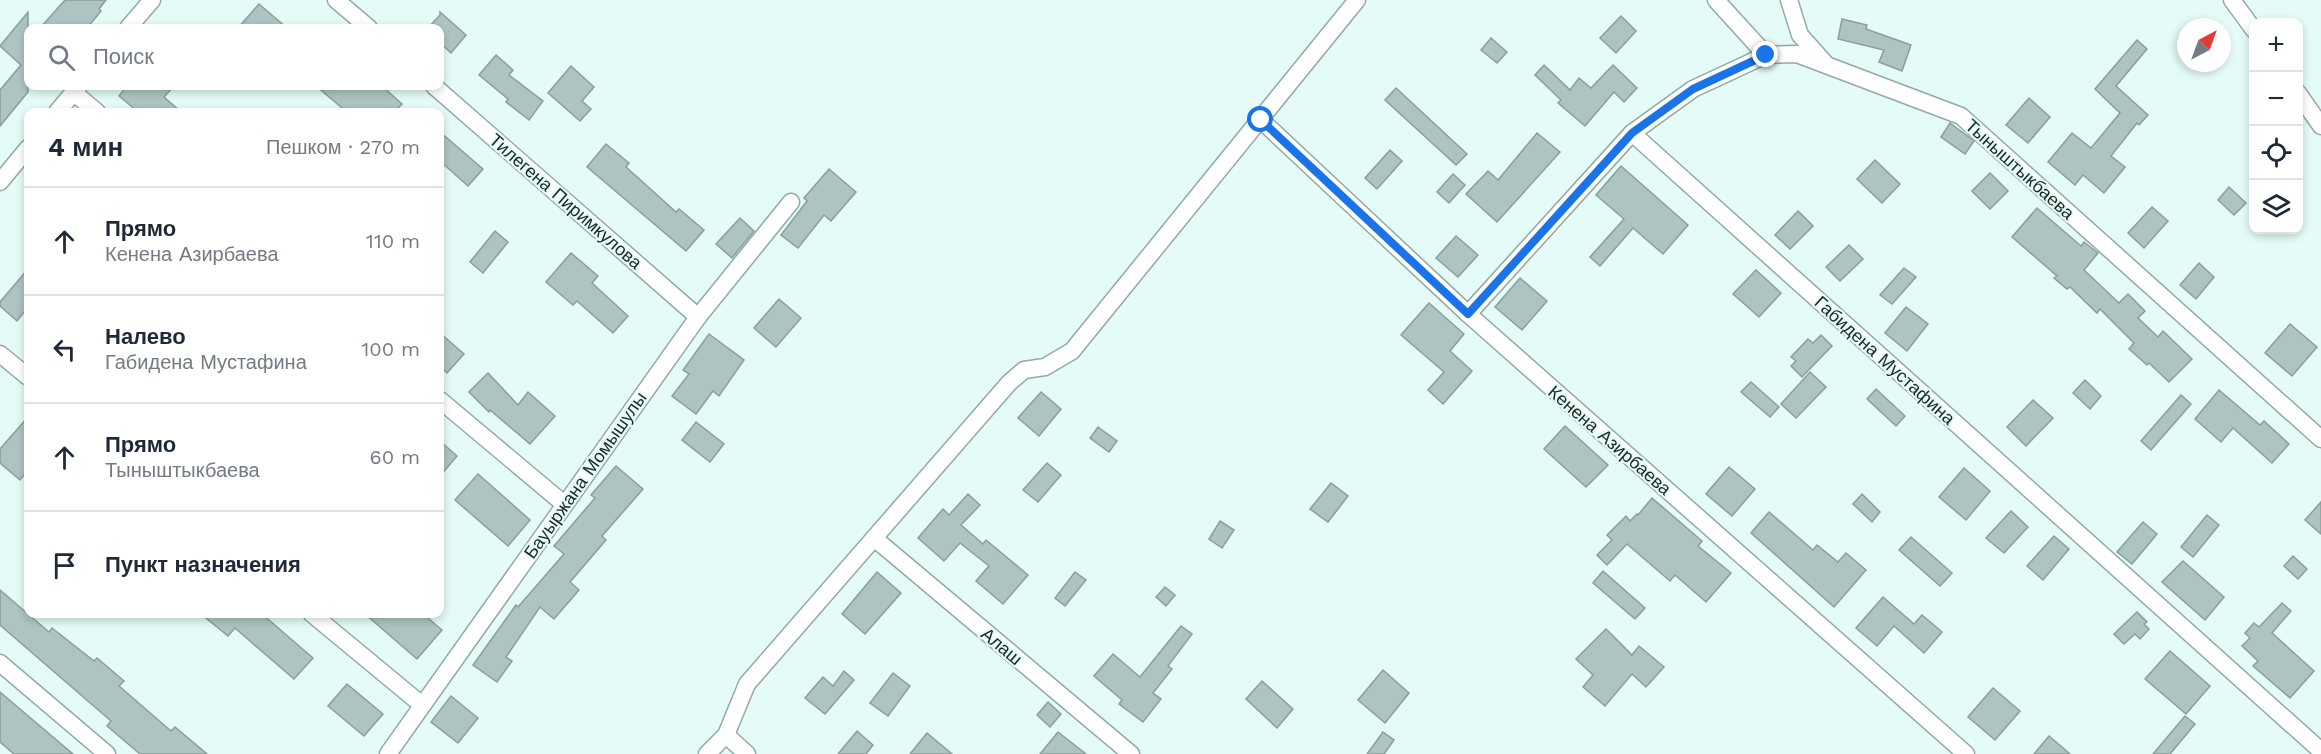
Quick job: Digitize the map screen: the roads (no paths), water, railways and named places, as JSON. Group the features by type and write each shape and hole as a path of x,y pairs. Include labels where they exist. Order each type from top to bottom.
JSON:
{"street":[{"path":"131,24 152,0"},
{"path":"336,0 364,24"},
{"path":"707,754 726,735 747,684 1009,383 1024,370 1045,367 1072,351 1357,0"},
{"path":"1716,0 1766,55"},
{"path":"1789,0 1800,35 1826,64"},
{"path":"2232,0 2249,24"},
{"name":"Тыныштыкбаева","path":"1632,133 1693,89 1766,55 1797,54 1961,116 2321,439"},
{"path":"60,108 75,90"},
{"path":"77,90 93,108"},
{"name":"Тилегена Пиримкулова","path":"439,90 698,317"},
{"path":"2303,100 2321,126"},
{"name":"Кенена Азирбаева","path":"1261,120 1468,314 1966,754"},
{"path":"1468,314 1632,133"},
{"name":"Габидена Мустафина","path":"1632,133 2321,751"},
{"path":"0,182 24,153"},
{"name":"Бауыржана Момышулы","path":"388,754 698,317 791,202"},
{"path":"0,354 24,374"},
{"path":"444,403 564,504"},
{"name":"Алаш","path":"874,538 1131,754"},
{"path":"317,618 422,705"},
{"path":"0,663 107,754"},
{"path":"726,735 747,754"}]}
